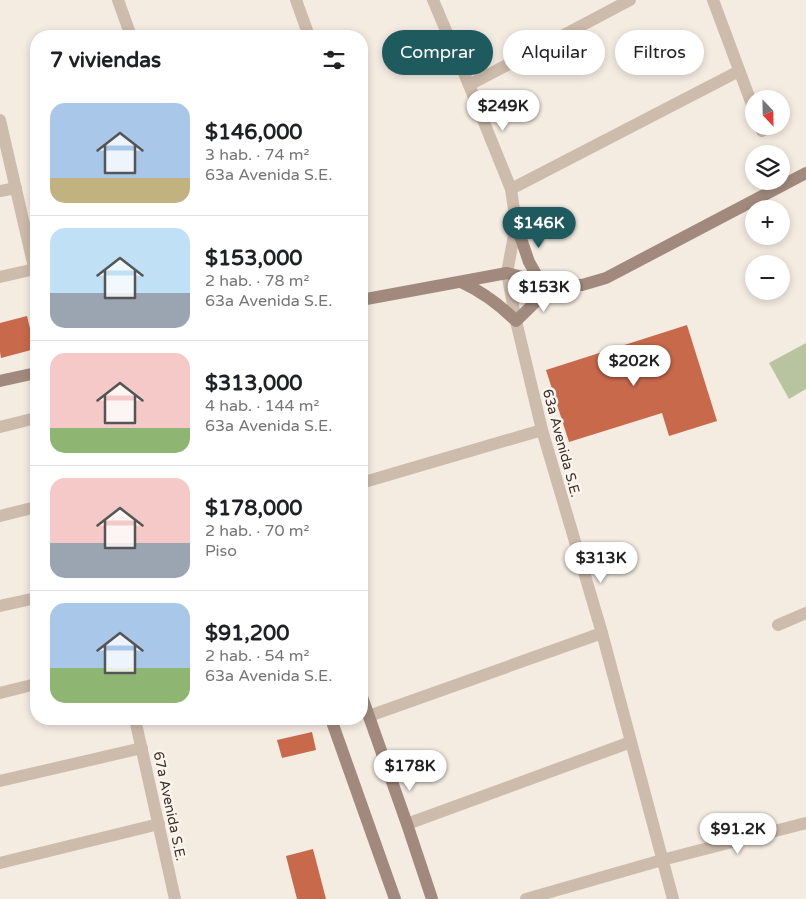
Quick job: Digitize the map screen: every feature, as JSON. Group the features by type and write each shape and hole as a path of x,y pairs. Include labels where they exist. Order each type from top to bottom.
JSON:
{"street":[{"path":"118,0 129,30"},
{"path":"296,0 307,30"},
{"name":"63a Avenida S.E.","path":"433,0 511,189 516,224 507,273 516,321 542,430 602,633 672,899"},
{"path":"469,85 630,0"},
{"path":"712,0 746,90"},
{"path":"511,189 739,71"},
{"path":"0,120 30,250"},
{"path":"368,299 507,273 547,284 582,285 606,278 806,173"},
{"path":"0,191 16,188"},
{"path":"516,224 529,262 547,284"},
{"path":"0,277 30,273"},
{"path":"461,282 491,298 516,321 547,284"},
{"path":"0,381 30,374"},
{"path":"0,427 30,420"},
{"path":"368,482 542,430"},
{"path":"0,516 30,508"},
{"path":"0,606 30,599"},
{"path":"778,625 806,613"},
{"path":"432,899 369,716 602,633"},
{"path":"0,693 30,686"},
{"name":"67a Avenida S.E.","path":"137,725 175,899"},
{"path":"334,725 395,899"},
{"path":"407,824 631,742"},
{"path":"0,780 142,748"},
{"path":"526,899 662,860 806,823"},
{"path":"0,863 159,824"}],"green space":[{"path":"806,343 806,389 789,399 769,363"}],"building":[{"path":"27,316 30,328 30,350 1,358 0,323"},
{"path":"687,325 717,421 669,436 662,413 569,442 546,370"},
{"path":"312,732 316,750 282,758 277,740"},
{"path":"313,849 326,899 297,899 286,856"}]}
